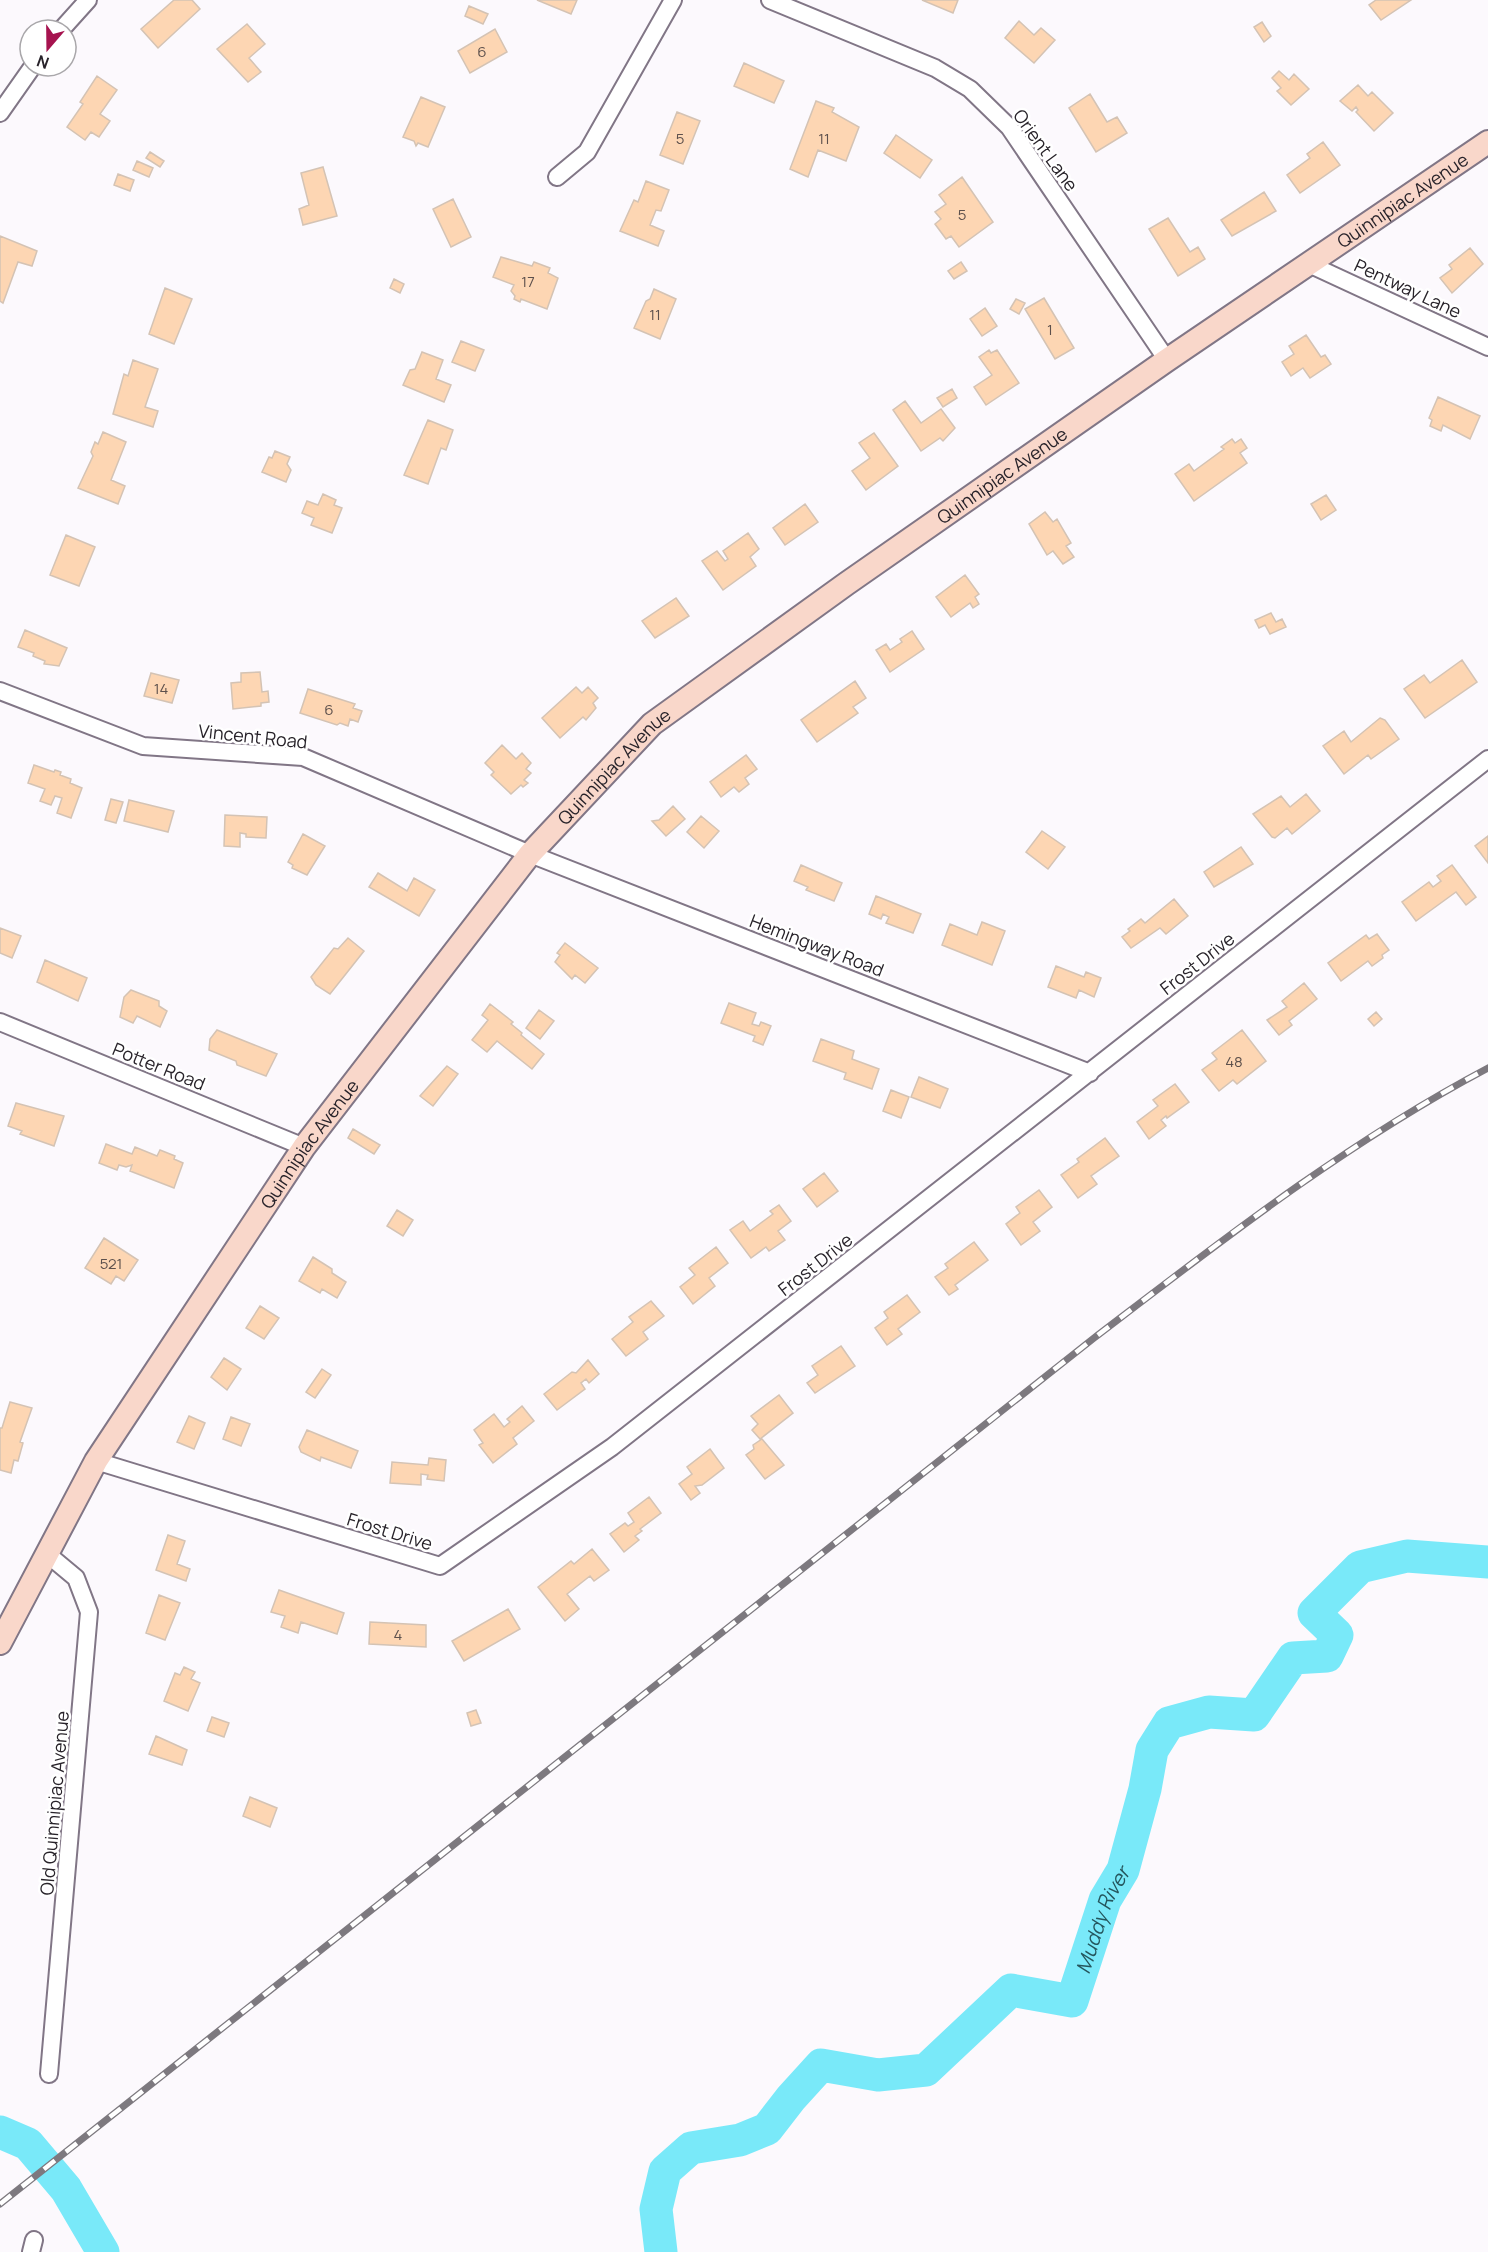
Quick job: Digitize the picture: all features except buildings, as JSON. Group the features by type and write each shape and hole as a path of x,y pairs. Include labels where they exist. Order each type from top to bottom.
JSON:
{"main road":[{"name":"Quinnipiac Avenue","path":"0,1643 96,1461 304,1146 530,854 652,724 846,584 1167,360 1311,265 1488,142"}],"street":[{"path":"72,18 88,0"},
{"path":"557,177 587,152 673,0"},
{"name":"Orient Lane","path":"770,0 935,68 970,88 1009,127 1167,360"},
{"path":"0,113 25,78"},
{"name":"Pentway Lane","path":"1311,265 1488,347"},
{"name":"Vincent Road","path":"0,691 143,746 303,757 530,854"},
{"name":"Frost Drive","path":"96,1461 440,1566 612,1447 1488,759"},
{"name":"Hemingway Road","path":"530,854 1090,1073"},
{"name":"Potter Road","path":"0,1022 304,1146"},
{"name":"Old Quinnipiac Avenue","path":"46,1553 76,1578 89,1612 50,2074"}],"waterway":[{"name":"Muddy River","path":"661,2252 656,2209 665,2171 691,2148 740,2140 767,2129 821,2065 878,2075 926,2070 1011,1990 1072,2001 1105,1900 1123,1870 1145,1789 1152,1750 1169,1723 1209,1712 1254,1715 1293,1658 1327,1656 1337,1635 1314,1613 1360,1567 1407,1556 1488,1562"},
{"name":"Muddy River","path":"0,2132 28,2144 66,2189 103,2252"}],"railway":[{"path":"0,2204 1094,1338 1237,1230 1334,1161 1384,1128 1488,1068"}]}
